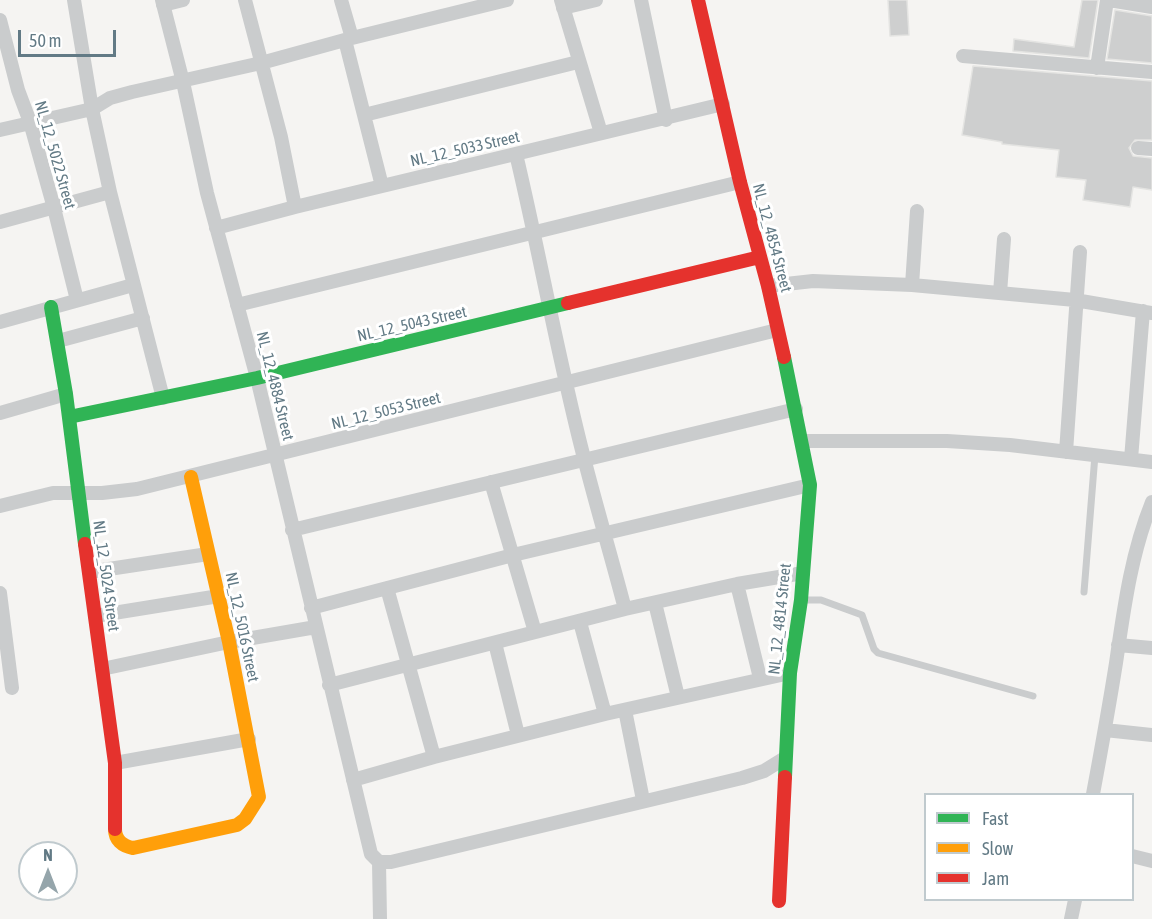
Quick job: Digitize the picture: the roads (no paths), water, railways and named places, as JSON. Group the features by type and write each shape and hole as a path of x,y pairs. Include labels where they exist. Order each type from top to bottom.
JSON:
{"street":[{"path":"74,0 92,109 110,192 163,398"},
{"path":"162,2 183,0"},
{"path":"244,0 281,137 295,207"},
{"path":"341,0 364,115 382,186"},
{"path":"0,130 92,109 110,98 261,63 507,0"},
{"path":"596,0 562,4 578,62 602,133"},
{"path":"641,0 666,120"},
{"name":"NL_12_4854 Street","path":"698,0 740,182 768,286 796,409 810,485"},
{"path":"1097,68 1108,0 1152,7"},
{"name":"NL_12_4884 Street","path":"162,2 183,82 207,193 275,455 291,530 371,854 379,862"},
{"name":"NL_12_5022 Street","path":"0,20 18,90 30,122 54,208 77,300"},
{"path":"963,56 1152,72"},
{"path":"364,115 578,62"},
{"name":"NL_12_5033 Street","path":"216,228 602,133 666,120 723,104"},
{"path":"516,154 584,459 625,609"},
{"path":"237,305 740,182"},
{"path":"0,222 110,192"},
{"path":"912,285 917,210"},
{"path":"1000,293 1004,239"},
{"path":"1066,452 1080,252"},
{"name":"NL_12_5043 Street","path":"69,417 256,378 760,257"},
{"path":"768,286 813,281 912,285 1075,300 1148,312 1131,459"},
{"path":"0,322 133,285"},
{"path":"0,413 66,394 51,307"},
{"path":"58,341 143,318"},
{"name":"NL_12_5053 Street","path":"0,506 53,493 102,493 137,489 191,477 777,330"},
{"name":"NL_12_5024 Street","path":"66,394 115,763 115,834 118,843 124,847 134,848 237,825 245,819 259,797 257,784"},
{"path":"291,530 796,409"},
{"path":"802,441 947,441 1010,445 1152,462"},
{"name":"NL_12_5016 Street","path":"191,477 229,642 257,784"},
{"path":"491,482 535,632"},
{"path":"311,608 513,555 810,485"},
{"name":"NL_12_4814 Street","path":"779,901 790,673 801,600 810,485"},
{"path":"1093,793 1106,730 1128,579 1142,527 1152,502"},
{"path":"89,572 208,554"},
{"path":"329,686 409,663 625,609 737,584 803,573"},
{"path":"737,584 760,678"},
{"path":"387,588 434,757"},
{"path":"0,593 12,688"},
{"path":"95,616 219,596"},
{"path":"655,603 678,697"},
{"path":"580,622 605,714"},
{"path":"102,669 229,642 316,627"},
{"path":"495,643 518,735"},
{"path":"1118,645 1152,648"},
{"path":"353,780 518,735 790,673"},
{"path":"625,710 643,800"},
{"path":"1106,730 1152,735"},
{"path":"115,763 249,739"},
{"path":"380,919 379,862 391,862 742,778 764,771 785,758"},
{"path":"1134,856 1152,861"},
{"path":"1071,919 1075,901"}],"lane":[{"path":"1084,592 1095,455"},
{"path":"801,600 821,600 862,615 874,649 878,653 1033,696"}]}
